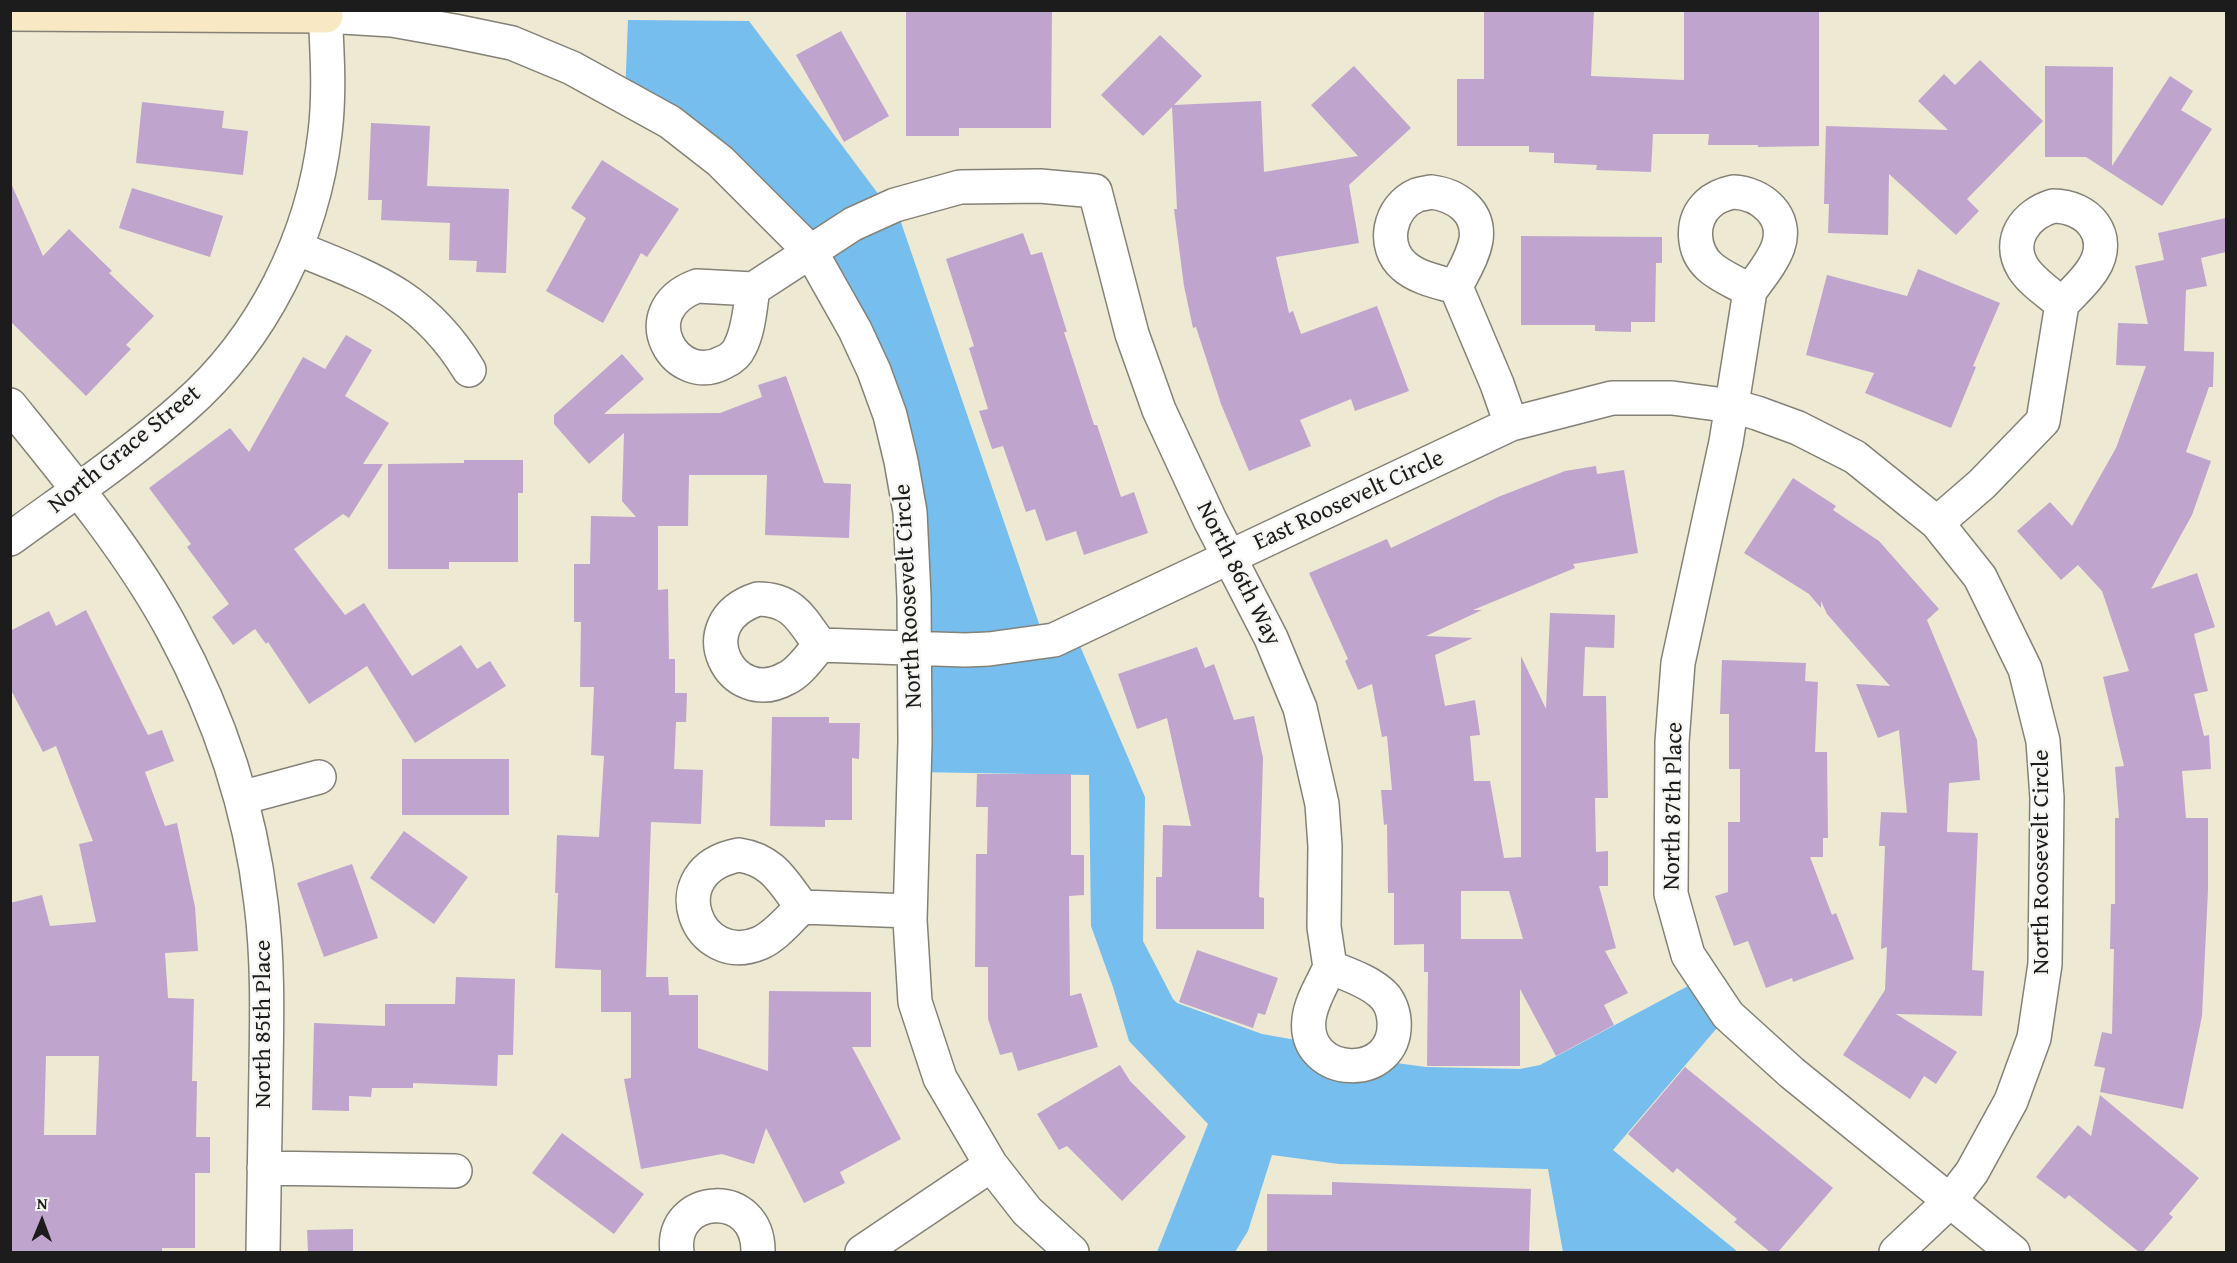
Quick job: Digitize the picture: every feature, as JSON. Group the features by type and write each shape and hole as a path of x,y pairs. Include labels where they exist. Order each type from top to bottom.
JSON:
{"street":[{"path":"10,14 326,13"},
{"name":"North Grace Street","path":"10,539 186,406 239,348 261,316 296,248 310,209 320,170 325,132 328,57 326,13"},
{"name":"North Roosevelt Circle","path":"326,13 392,20 512,43 572,68 670,122 720,161 811,252 855,330 874,371 890,415 910,512 914,597 915,742 910,911 915,1002 940,1078 991,1165 1027,1211 1072,1252"},
{"name":"North 86th Way","path":"811,252 854,224 888,208 960,187 1040,186 1095,191 1132,334 1159,410 1209,520 1271,638 1300,708 1314,760 1322,804 1325,846 1324,927 1330,967"},
{"path":"296,248 357,273 402,296 440,329 469,370"},
{"path":"753,289 811,252"},
{"path":"1456,287 1511,424"},
{"name":"North 87th Place","path":"1750,291 1732,406 1678,663 1672,742 1671,894 1688,955 1728,1015 1792,1073 2013,1252"},
{"path":"1937,522 1982,484 2043,421 2062,304"},
{"name":"North Roosevelt Circle","path":"1511,424 1612,398 1672,398 1732,406 1798,428 1855,457 1937,522 1980,577 2025,669 2043,741 2047,798 2045,964 2034,1038 2011,1101 1972,1172 1949,1202"},
{"name":"North 85th Place","path":"10,405 135,570 171,627 194,671 213,716 241,798 254,855 266,951 263,1252"},
{"name":"East Roosevelt Circle","path":"820,645 989,649 1054,640 1511,424"},
{"path":"241,798 319,777"},
{"path":"802,907 910,911"},
{"path":"862,1252 991,1165"},
{"path":"264,1168 455,1171"},
{"path":"1896,1252 1949,1202"},
{"path":"677,1252 678,1230 686,1218 696,1210 722,1205 745,1216 758,1239 758,1252"}],"water":[{"path":"628,20 749,21 888,207 895,205 1045,641 1074,632 1145,797 1143,941 1173,999 1177,1003 1262,1034 1313,1043 1374,1060 1426,1067 1520,1069 1540,1065 1703,978 1728,1015 1613,1150 1738,1252 1563,1252 1548,1169 1339,1164 1272,1155 1248,1231 1235,1252 1157,1252 1208,1124 1129,1041 1091,926 1089,775 914,772 901,461 811,252 625,97"}],"building":[{"path":"906,10 1052,10 1051,128 959,128 959,136 906,136"},
{"path":"1484,10 1594,10 1591,76 1684,80 1684,10 1819,10 1819,146 1708,145 1709,134 1653,134 1651,172 1596,170 1597,165 1554,163 1554,153 1529,152 1529,146 1457,146 1457,79 1484,79"},
{"path":"841,31 889,116 844,142 796,55"},
{"path":"1160,35 1202,76 1174,105 1261,101 1264,172 1358,156 1311,105 1354,66 1411,128 1349,185 1359,243 1276,257 1289,313 1293,311 1301,334 1377,306 1409,391 1355,411 1351,399 1300,420 1311,446 1249,471 1221,404 1196,327 1193,328 1184,286 1174,209 1177,209 1172,107 1143,136 1101,95"},
{"path":"1980,60 2043,121 1967,199 1979,211 1956,235 1889,174 1888,235 1828,233 1829,204 1824,204 1826,126 1948,130 1918,101 1944,74 1955,85"},
{"path":"2045,66 2113,67 2112,166 2170,76 2193,91 2181,110 2212,129 2162,206 2086,157 2045,157"},
{"path":"142,102 224,111 222,128 248,131 243,175 136,163"},
{"path":"371,123 430,126 427,186 509,189 506,273 476,272 477,261 449,260 450,223 381,220 382,200 368,200"},
{"path":"602,160 679,209 647,257 641,253 603,323 546,291 586,218 571,208"},
{"path":"10,181 43,256 69,229 112,271 109,273 154,316 126,345 131,349 86,396 10,321"},
{"path":"132,188 223,216 210,257 119,228"},
{"path":"2226,218 2226,252 2201,258 2207,286 2186,290 2184,351 2214,352 2213,387 2209,387 2186,452 2211,461 2192,515 2151,589 2197,573 2215,627 2194,634 2208,691 2194,694 2204,736 2209,735 2211,769 2182,771 2186,818 2208,818 2208,890 2202,1016 2183,1109 2100,1092 2105,1068 2094,1066 2102,1032 2112,1034 2114,949 2110,949 2111,904 2115,904 2115,818 2119,818 2115,767 2124,766 2103,677 2129,671 2102,591 2078,565 2061,580 2017,531 2050,502 2072,526 2116,448 2146,366 2116,365 2118,323 2148,324 2135,266 2164,260 2158,233"},
{"path":"1023,233 1031,255 1042,252 1067,332 1064,332 1094,425 1097,425 1121,497 1134,492 1148,533 1084,555 1076,531 1046,541 1035,509 1026,512 1003,446 992,449 979,411 988,409 969,348 974,346 946,259"},
{"path":"1521,236 1662,237 1662,263 1656,263 1655,322 1631,322 1631,332 1595,331 1595,325 1521,325"},
{"path":"1918,269 2000,303 1973,366 1976,367 1951,428 1865,393 1874,373 1806,355 1827,275 1907,296"},
{"path":"346,335 372,350 345,396 389,423 363,464 383,464 349,518 343,514 294,549 345,615 364,603 412,676 461,645 477,669 490,661 506,686 415,743 367,666 309,704 268,642 266,644 255,629 233,645 212,617 229,604 187,547 191,544 149,488 230,428 249,452 303,357 325,369"},
{"path":"622,354 644,379 604,414 720,413 762,397 758,385 786,376 824,483 851,484 849,538 765,535 767,475 689,475 688,526 658,526 658,590 668,589 669,659 675,659 675,693 687,693 686,722 676,722 674,769 703,770 701,824 651,822 646,977 668,977 669,995 698,995 698,1048 768,1071 769,991 871,992 871,1047 852,1047 901,1139 840,1172 845,1183 804,1203 766,1128 754,1164 722,1154 641,1169 624,1079 631,1078 631,1012 601,1012 601,970 555,968 558,893 555,893 557,835 599,837 604,756 591,755 594,687 580,687 581,622 574,622 574,564 590,564 591,516 636,517 622,501 624,433 589,464 554,424 554,415"},
{"path":"464,460 523,460 523,493 518,493 518,562 449,562 449,569 388,569 388,464 464,463"},
{"path":"1596,466 1597,474 1624,470 1638,553 1573,564 1575,568 1473,610 1482,610 1426,636 1473,638 1435,655 1445,706 1475,700 1480,735 1470,736 1474,781 1490,781 1504,858 1521,857 1521,656 1546,709 1550,613 1615,615 1614,648 1585,647 1583,696 1606,696 1608,798 1595,798 1596,852 1608,851 1608,886 1599,886 1616,948 1605,951 1628,993 1604,1005 1614,1025 1556,1056 1520,989 1520,1066 1427,1066 1428,972 1424,972 1424,944 1394,945 1394,893 1388,893 1387,824 1384,825 1381,790 1392,790 1387,736 1382,737 1372,684 1358,690 1345,661 1348,659 1309,573 1387,539 1391,548 1498,497 1565,471","holes":["1461,891 1509,891 1523,939 1461,939"]},
{"path":"1793,478 1836,506 1833,510 1879,541 1939,609 1927,620 1977,740 1980,780 1949,783 1947,832 1978,833 1972,970 1984,971 1982,1016 1896,1014 1957,1052 1936,1084 1924,1076 1910,1099 1843,1055 1885,990 1887,947 1881,949 1885,846 1879,846 1881,812 1907,813 1899,730 1878,738 1856,684 1890,686 1827,614 1821,601 1821,608 1809,594 1744,553"},
{"path":"86,610 148,735 162,730 174,761 145,772 165,826 177,823 195,907 198,951 165,953 168,998 194,999 192,1081 197,1081 196,1137 210,1137 210,1173 195,1173 195,1248 162,1248 162,1252 10,1252 10,903 42,895 50,926 96,922 79,844 93,841 56,746 43,752 10,688 10,631 49,611 56,626","holes":["46,1056 99,1056 96,1135 44,1135"]},
{"path":"1197,647 1205,668 1214,664 1234,720 1254,716 1263,758 1259,897 1264,898 1264,929 1156,929 1156,877 1162,877 1163,825 1191,826 1167,718 1137,729 1118,674"},
{"path":"1722,660 1806,663 1805,681 1818,682 1815,752 1827,752 1828,838 1823,838 1823,857 1810,857 1832,915 1836,913 1854,959 1793,982 1792,978 1766,988 1748,941 1734,946 1715,896 1728,892 1728,822 1740,822 1740,769 1729,769 1729,714 1720,714"},
{"path":"772,717 829,717 829,723 860,723 859,759 852,758 852,820 825,820 825,827 770,826"},
{"path":"402,759 509,759 509,815 402,815"},
{"path":"977,774 1071,774 1071,855 1084,855 1084,895 1069,896 1070,996 1081,993 1098,1047 1018,1071 1012,1052 1000,1055 988,1019 988,967 975,967 976,854 987,854 988,807 976,807"},
{"path":"404,831 468,877 434,924 370,878"},
{"path":"352,864 378,938 324,957 297,883"},
{"path":"1197,950 1278,978 1265,1015 1258,1013 1253,1028 1179,1002"},
{"path":"456,977 515,979 513,1055 498,1055 497,1086 413,1083 413,1088 372,1088 371,1097 349,1096 349,1111 312,1110 314,1023 385,1026 385,1004 455,1004"},
{"path":"1120,1065 1130,1081 1186,1137 1122,1201 1067,1146 1059,1150 1037,1114"},
{"path":"1685,1067 1833,1188 1778,1252 1770,1252 1734,1222 1737,1219 1677,1168 1673,1173 1628,1134"},
{"path":"2100,1095 2199,1178 2169,1214 2173,1217 2143,1252 2139,1252 2069,1195 2065,1199 2036,1177 2078,1125 2091,1136"},
{"path":"562,1133 644,1194 614,1234 532,1173"},
{"path":"1332,1182 1531,1189 1529,1252 1267,1252 1267,1194 1332,1195"},
{"path":"353,1229 353,1252 308,1252 307,1230"}]}
